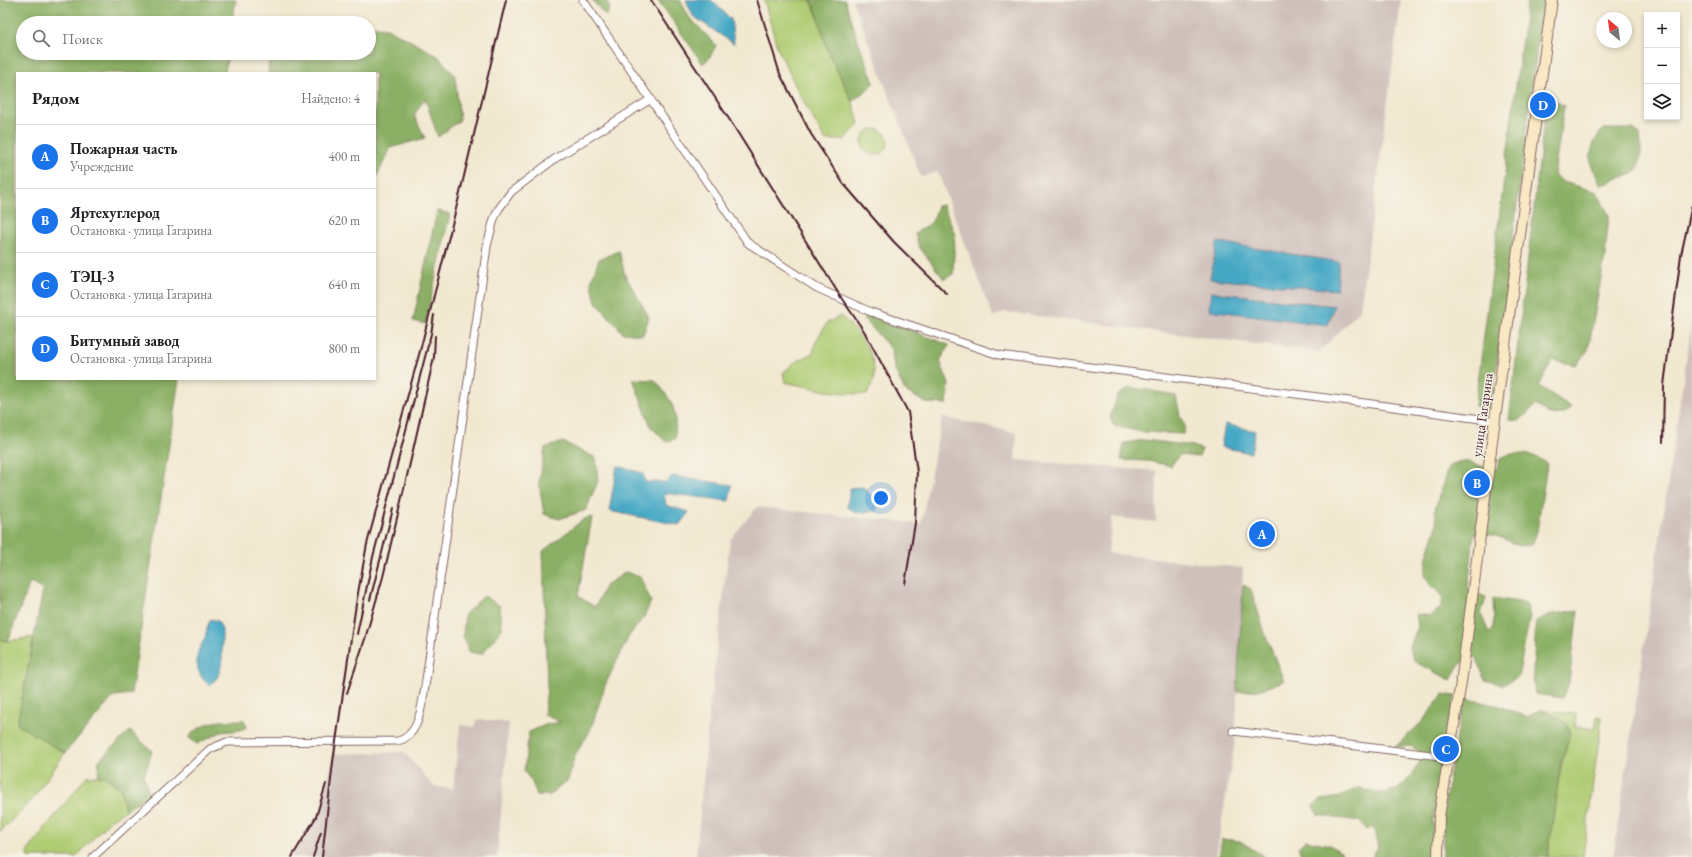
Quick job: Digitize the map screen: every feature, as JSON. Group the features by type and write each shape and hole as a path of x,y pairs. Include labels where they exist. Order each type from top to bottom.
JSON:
{"main road":[{"name":"улица Гагарина","path":"1438,857 1439,817 1462,676 1552,0"}],"street":[{"path":"583,0 748,243 817,288 871,312 999,356 1495,421"},
{"path":"94,857 210,749 227,742 398,741 406,739 412,733 417,724 425,687 487,246 494,219 504,200 511,192 536,171 651,99"},
{"path":"1233,731 1448,757"}],"shaded area":[{"path":"852,0 1401,0 1360,310 1319,352 1005,312 993,317 938,172 921,177"},
{"path":"1692,320 1692,857 1613,857"},
{"path":"942,417 1017,433 1015,460 1157,471 1156,522 1112,517 1108,553 1243,568 1235,741 1216,857 696,857 710,704 730,540 757,507 921,524"},
{"path":"477,719 509,723 497,857 290,857 320,812 334,754 404,752 433,786 453,789 460,725 475,727"}],"green space":[{"path":"0,0 236,0 233,16 16,16 16,60 227,60 225,72 16,72 16,380 179,380 131,694 114,696 65,753 17,724 43,590 30,582 8,641 0,640"},
{"path":"592,0 607,0 610,9 606,16"},
{"path":"658,0 680,0 689,17 716,45 710,57 703,64"},
{"path":"764,0 810,0 818,18 832,60 850,96 857,115 859,125 844,140 825,140 800,95 777,47"},
{"path":"810,0 845,0 874,83 865,92 852,101 828,51 815,8"},
{"path":"1527,0 1543,0 1491,410 1475,406"},
{"path":"376,27 387,28 438,56 455,76 460,120 438,137 425,98 414,115 425,138 390,148 376,179 376,72 268,72 269,60 376,60"},
{"path":"1556,101 1564,106 1554,175 1563,182 1597,192 1609,215 1605,256 1588,350 1576,365 1552,360 1539,386 1571,407 1564,414 1550,415 1536,405 1519,421 1509,420 1545,113 1548,102"},
{"path":"875,129 884,133 888,142 884,151 875,155 866,151 862,142 866,133"},
{"path":"1603,129 1633,129 1640,134 1641,157 1638,168 1628,176 1618,178 1608,183 1600,184 1592,167 1590,157 1597,137"},
{"path":"943,205 955,234 953,274 944,279 919,247 915,233 924,228 933,220 937,206"},
{"path":"437,211 450,214 425,324 413,321"},
{"path":"619,251 625,275 649,317 643,335 623,333 596,302 591,281 599,259"},
{"path":"866,313 949,345 940,361 949,384 947,404 926,403 905,391 894,368 892,350 863,318"},
{"path":"841,316 859,335 871,357 874,377 867,395 826,391 785,382 783,373 795,362 813,353 816,341 827,323"},
{"path":"633,379 655,380 666,395 675,413 675,439 666,442 651,427"},
{"path":"1129,388 1148,390 1176,396 1180,416 1185,426 1183,434 1142,432 1114,426 1110,417 1117,396"},
{"path":"1145,440 1193,446 1202,449 1199,457 1179,455 1171,466 1148,461 1121,460 1124,443"},
{"path":"563,442 596,458 598,481 586,510 559,519 544,514 539,482 545,448"},
{"path":"1509,454 1534,456 1547,464 1537,531 1532,545 1517,545 1493,535 1474,534 1468,590 1486,597 1481,614 1489,633 1494,627 1493,598 1526,603 1530,616 1518,677 1503,685 1485,680 1474,656 1458,666 1451,680 1415,662 1409,649 1418,627 1416,614 1430,616 1441,608 1443,598 1439,592 1431,586 1425,576 1427,556 1437,525 1435,509 1448,467 1464,461 1497,469 1500,459"},
{"path":"592,517 578,596 595,607 606,585 626,572 640,577 651,601 644,617 629,636 606,683 590,731 575,755 568,780 550,795 537,795 532,782 524,771 529,732 548,724 561,722 544,715 547,687 543,551 584,519"},
{"path":"1243,585 1251,589 1265,634 1284,681 1259,690 1237,692"},
{"path":"484,596 500,606 502,629 482,654 469,652 463,635 465,614"},
{"path":"1578,610 1569,683 1562,698 1535,694 1533,675 1536,621 1549,615"},
{"path":"34,637 17,724 65,753 32,800 0,832 0,640 8,641"},
{"path":"1443,694 1455,696 1449,721 1433,819 1434,857 1372,857 1378,847 1373,827 1367,830 1359,821 1318,815 1313,806 1321,800 1339,797 1359,787 1381,793 1390,792 1405,782 1423,756 1411,746 1395,747 1422,722"},
{"path":"1464,698 1499,706 1527,717 1540,710 1553,715 1566,723 1570,730 1568,742 1561,762 1548,857 1443,857 1443,812"},
{"path":"1540,710 1576,714 1575,727 1595,728 1597,716 1602,717 1583,857 1548,857 1558,785 1568,742"},
{"path":"244,720 247,727 241,730 221,732 197,744 188,737 195,731 214,722"},
{"path":"130,731 152,751 144,776 149,794 125,811 121,789 105,776 98,776 99,760"},
{"path":"87,776 105,776 121,789 125,811 110,820 76,857 28,857 28,851"},
{"path":"1222,839 1240,841 1265,857 1219,857"},
{"path":"1306,840 1330,845 1342,853 1339,857 1302,857 1298,847"}],"water":[{"path":"686,0 711,0 731,19 734,44 693,16"},
{"path":"1217,242 1339,262 1337,290 1210,279"},
{"path":"1211,292 1334,306 1328,325 1209,310"},
{"path":"1225,424 1255,431 1251,453 1221,447"},
{"path":"617,466 643,473 645,482 666,482 672,476 732,485 729,501 664,493 666,505 689,512 679,525 609,511"},
{"path":"863,487 877,502 877,511 857,513 847,507 850,488"},
{"path":"211,619 218,621 222,629 222,662 217,678 210,685 200,675 197,666 197,657 198,650 204,640 208,624"}],"railway":[{"path":"322,857 333,762 356,604 367,544 420,351 460,193 506,0"},
{"path":"651,0 731,122 842,299 864,331 908,412 917,472 915,523 905,584"},
{"path":"757,0 780,74 811,134 843,183 894,242 947,294"},
{"path":"1663,442 1664,385 1681,255 1692,205"},
{"path":"357,634 373,557 431,334 434,315"},
{"path":"347,693 383,577 434,357 435,336"},
{"path":"370,600 393,509"},
{"path":"292,857 316,817 326,784"},
{"path":"313,857 321,832"}],"place":[{"name":"Битумный завод","path":"1543,105"},
{"name":"Яртехуглерод","path":"1477,483"},
{"name":"Пожарная часть","path":"1262,534"},
{"name":"ТЭЦ-3","path":"1446,749"}]}
